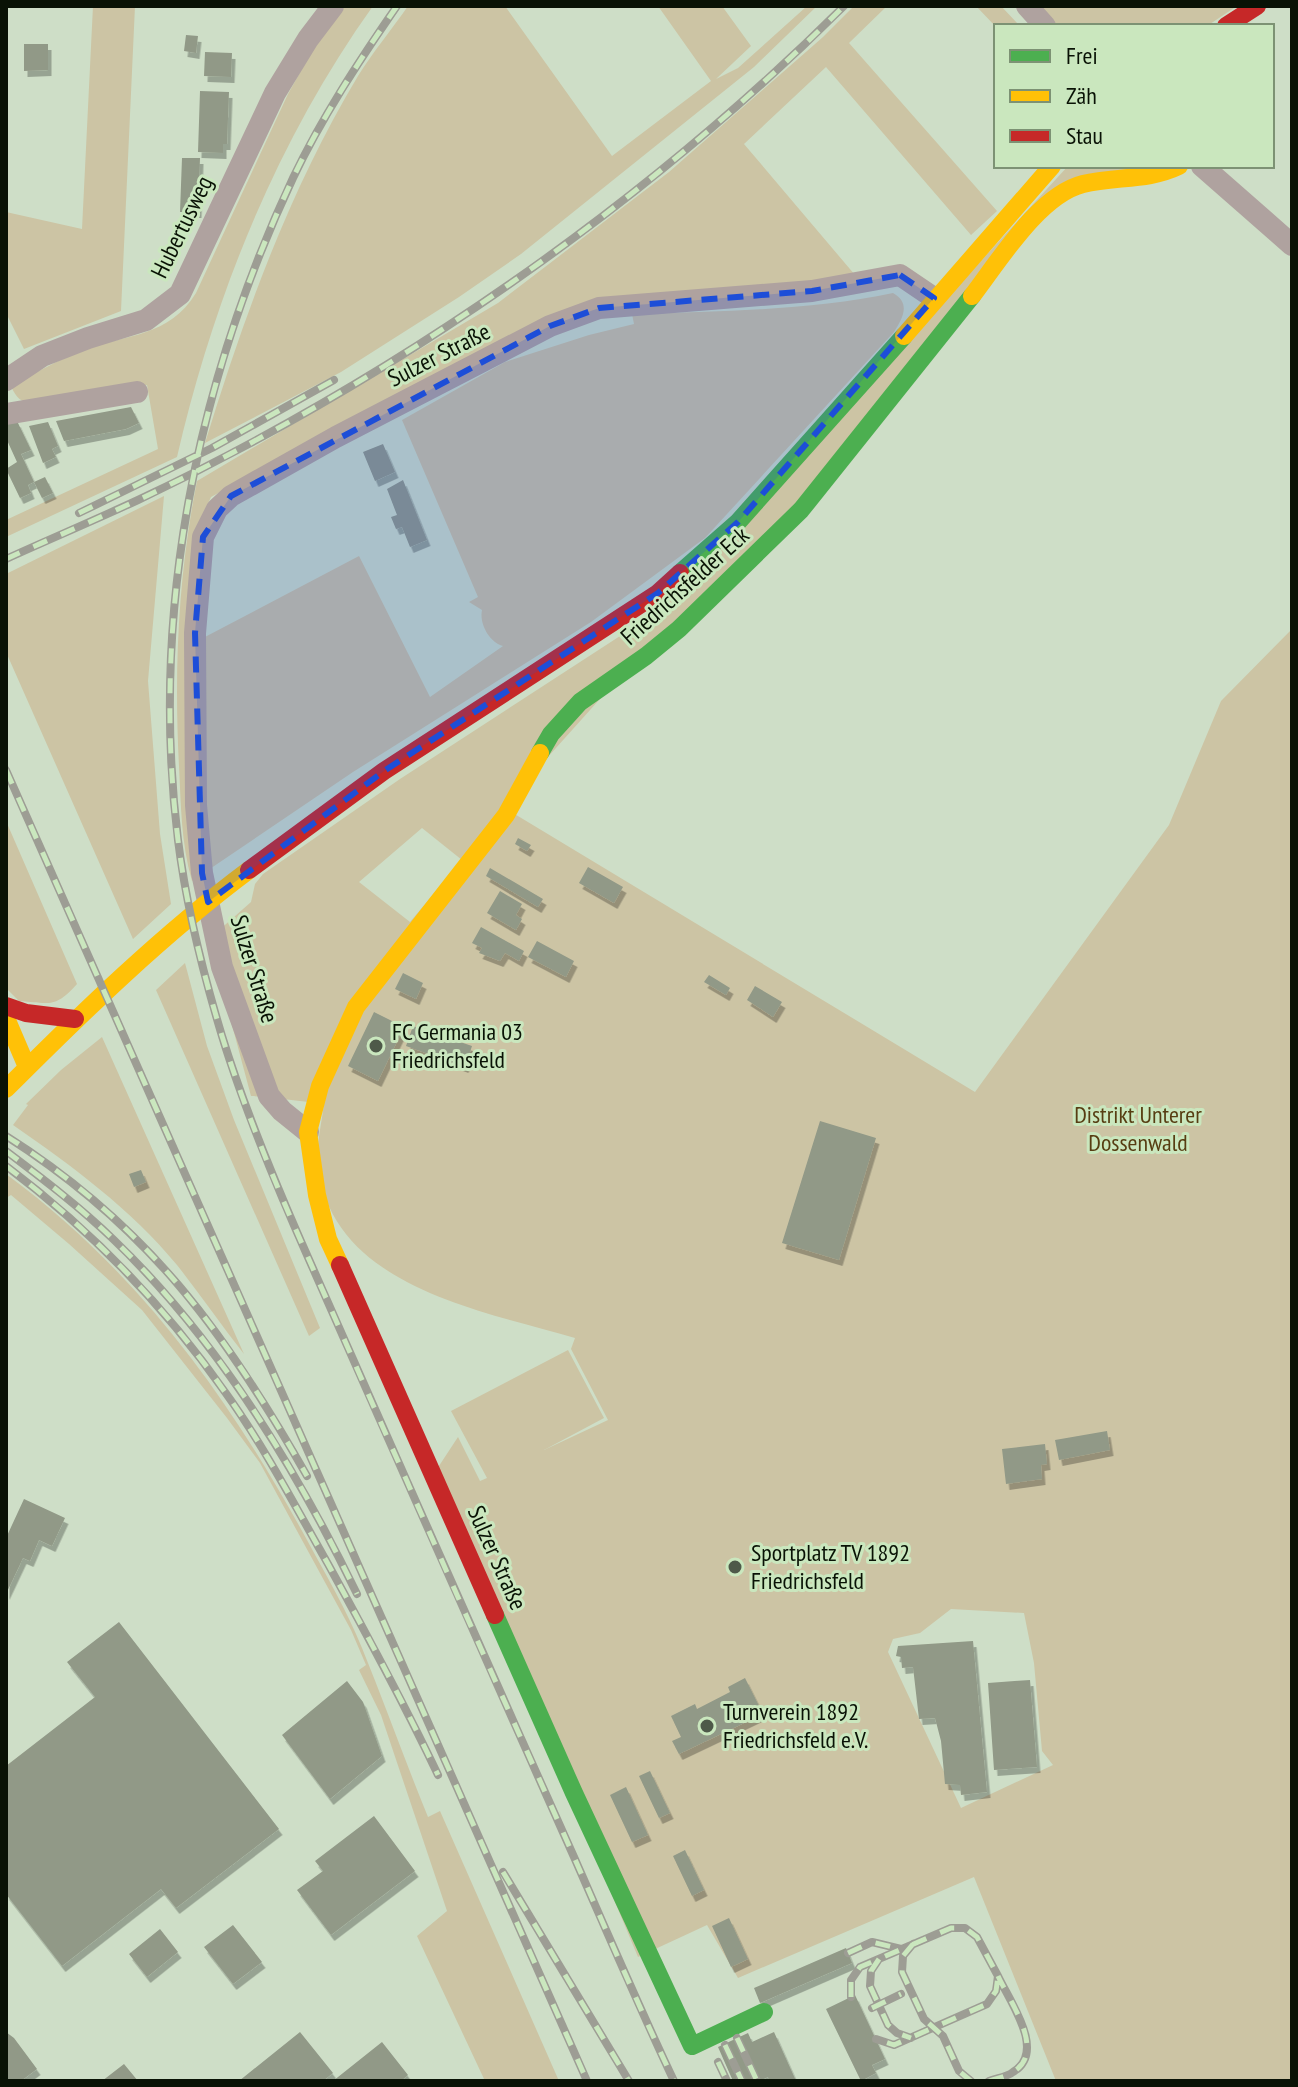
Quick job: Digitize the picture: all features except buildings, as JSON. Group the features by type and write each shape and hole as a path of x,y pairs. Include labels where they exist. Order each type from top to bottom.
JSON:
{"street":[{"name":"Hubertusweg","path":"6,380 42,356 146,320 180,294 275,93 308,39 333,6"},
{"path":"1027,6 1043,24"},
{"path":"1229,24 1257,6"},
{"path":"8,1082 218,893 384,771 658,593 738,522 1050,168"},
{"name":"Friedrichsfelder Eck","path":"308,1132 320,1086 356,1007 506,815 551,734 580,702 679,629 801,510 1045,204 1060,191 1083,182 1148,176 1176,168"},
{"path":"1204,168 1292,245"},
{"name":"Sulzer Straße","path":"764,2012 692,2046 574,1793 328,1239 317,1195 308,1132 269,1096 222,967 202,873 197,819 195,633 203,537 217,509 231,496 336,437 550,326 599,308 812,291 900,275 934,298"},
{"path":"6,414 137,392"},
{"path":"6,1006 26,1013 80,1015"},
{"path":"6,1018 27,1067"}],"highlighted area":[{"path":"900,275 934,298 738,522 658,593 384,771 208,902 202,873 195,633 203,537 231,496 550,326 599,308 812,291"}],"green space":[{"path":"93,6 135,6 121,311 24,349 6,313 6,212 82,229"},
{"path":"345,6 373,6 307,110 253,222 210,338 177,457 6,537 6,520 158,449 147,385 34,405 20,399 11,386 84,350 160,326 185,307 196,293 288,94 312,51"},
{"path":"408,6 505,6 612,156 711,81 658,6 722,6 751,46 716,79 738,68 807,6 817,6 754,67 521,254 341,372 205,443 252,301 310,164 358,76"},
{"path":"854,6 887,6 849,43 997,211 971,235 826,67 744,144 855,275 809,285 603,302 329,433 211,497 204,512 203,638 359,556 430,697 503,646 493,641 486,631 482,610 469,602 478,597 402,420 505,362 634,324 632,314 796,307 893,293 904,306 894,332 705,538 591,622 353,772 192,881 182,824 177,694 185,552 197,481 498,303 669,172"},
{"path":"976,6 1001,6 1018,24 994,25"},
{"path":"1036,6 1237,6 1210,24 1051,24"},
{"name":"Distrikt Unterer Dossenwald","path":"1066,168 1145,168 1076,180 798,505 643,651 503,807 975,1092 1169,825 1221,701 1292,629 1292,2081 1056,2081 974,1877 738,1978 707,1925 638,1957 435,1472 458,1437 480,1481 487,1478 451,1411 568,1350 604,1418 544,1450 608,1420 571,1349 575,1338 455,1303 415,1286 380,1265 350,1239 329,1205 318,1164 324,1103 251,1096 209,939 251,902 255,884 263,874 400,779 637,625 674,596","holes":["422,828 462,860 410,922 359,882","951,1609 1024,1613 1034,1663 1042,1751 1053,1765 961,1808 888,1652 893,1639 920,1633"]},
{"path":"164,496 148,681 160,834 171,904 133,939 6,652 6,574"},
{"path":"6,821 77,984 51,1003 19,1001 6,988"},
{"path":"185,963 207,1046 234,1120 320,1328 309,1336 156,990"},
{"path":"102,1037 244,1354 177,1265 140,1225 79,1173 13,1125 26,1104"},
{"path":"6,1174 98,1252 139,1295 213,1387 246,1436 350,1620 428,1817 440,1811 559,2081 485,2081 417,1936 447,1911 381,1715 359,1670 366,1665 351,1630 260,1463 142,1310 11,1195 6,1198"}],"railway":[{"path":"397,6 342,90 293,178 259,257 230,337 207,418 189,501 177,585 171,669 171,755 181,864 208,988 231,1065 263,1152 674,2081"},
{"path":"6,559 138,500 234,452 328,400 512,283 685,151 844,6"},
{"path":"79,513 212,448 334,380"},
{"path":"6,770 587,2081"},
{"path":"6,1136 102,1207 179,1286 246,1375 307,1476"},
{"path":"6,1151 101,1228 187,1319 251,1406 280,1452 357,1594"},
{"path":"6,1166 68,1216 124,1270 177,1329 225,1392 266,1455 328,1564 438,1775"},
{"path":"503,1872 629,2081"},
{"path":"851,1997 851,1980 860,1967 951,1928 965,1928 977,1937 998,1976 996,1991 987,2004 894,2045 876,2039"},
{"path":"848,1953 872,1942 901,1949"},
{"path":"913,1944 903,1956 902,1972 924,2019 943,2036 959,2071 971,2081"},
{"path":"879,1959 871,1971 870,1986 888,2025 897,2033 911,2038"},
{"path":"989,2081 1013,2072 1023,2063 1027,2052 1023,2026 998,1976"},
{"path":"872,2008 901,1994"},
{"path":"737,2038 757,2081"},
{"path":"725,2045 742,2081"},
{"path":"718,2062 727,2081"}],"traffic: fast":[{"path":"540,753 551,734 580,702 679,629 801,510 972,296"},
{"path":"680,573 738,522 904,336"},
{"path":"495,1615 692,2046 764,2012"}],"traffic: slow":[{"path":"904,336 1050,168"},
{"path":"972,296 1021,231 1051,201 1083,184 1156,174 1174,168"},
{"path":"340,1265 328,1239 317,1195 308,1132 320,1086 356,1007 506,815 540,753"},
{"path":"6,1089 154,948 249,870"},
{"path":"6,1018 27,1067"}],"traffic: jam":[{"path":"1229,24 1257,6"},
{"path":"249,870 384,771 658,593 680,573"},
{"path":"6,1006 26,1013 75,1019"},
{"path":"340,1265 495,1615"}],"place":[{"name":"FC Germania 03 Friedrichsfeld","path":"376,1046"},
{"name":"Sportplatz TV 1892 Friedrichsfeld","path":"735,1567"},
{"name":"Turnverein 1892 Friedrichsfeld e.V.","path":"707,1726"}]}
